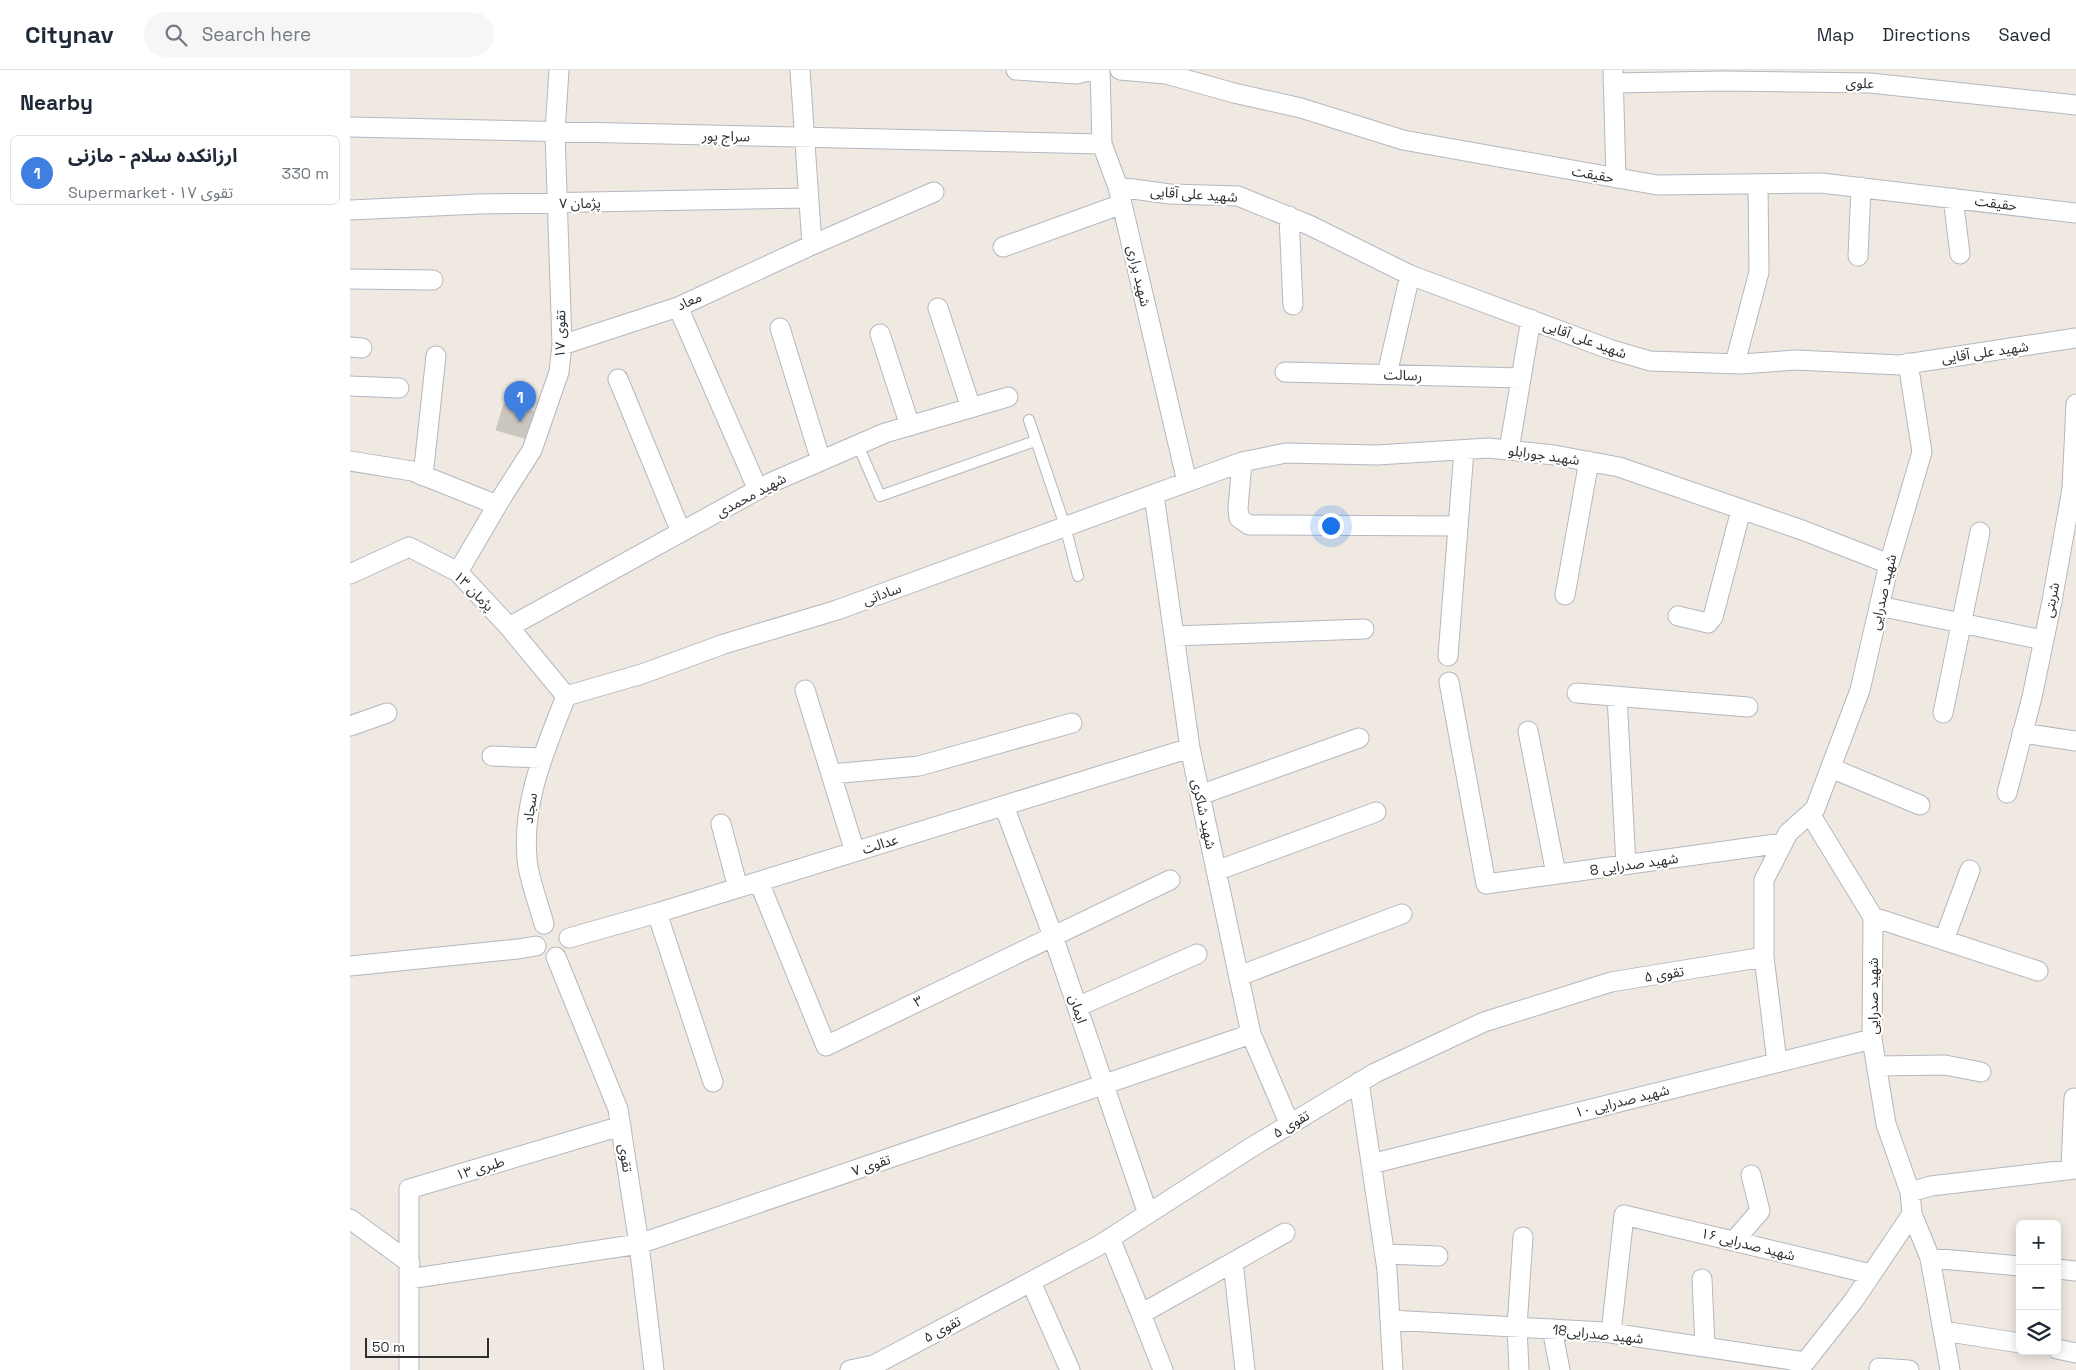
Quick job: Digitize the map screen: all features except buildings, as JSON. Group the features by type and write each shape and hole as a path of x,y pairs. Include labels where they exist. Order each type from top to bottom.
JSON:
{"street":[{"name":"تقوی ۱۷","path":"458,572 532,450 559,372 562,345 555,132 559,70"},
{"path":"800,70 812,245"},
{"path":"1016,70 1076,74 1092,70"},
{"name":"شهید براری","path":"1100,70 1102,144 1120,196 1187,482"},
{"name":"حقیقت","path":"1120,70 1166,74 1234,93 1301,108 1402,140 1657,185 1821,183 2076,213"},
{"name":"علوی","path":"1613,77 1724,76 1870,83 2076,105"},
{"path":"1613,77 1616,178"},
{"name":"سراج پور","path":"350,127 1102,144"},
{"path":"1734,364 1760,272 1758,184"},
{"path":"1858,256 1860,188"},
{"name":"معاد","path":"562,345 678,307 812,245 934,192"},
{"name":"شهید علی آقایی","path":"1120,196 1170,194 1238,196 1309,225 1410,275 1609,349 1650,361 1734,364 1796,360 1900,364 2076,338"},
{"path":"1003,247 1120,196"},
{"name":"پژمان ۷","path":"350,210 479,204 809,198"},
{"path":"1953,198 1960,254"},
{"path":"1289,216 1293,305"},
{"path":"1387,374 1410,275"},
{"path":"350,279 433,280"},
{"path":"678,307 758,490"},
{"path":"938,308 971,408"},
{"path":"1510,450 1531,319"},
{"path":"780,328 821,461"},
{"path":"880,334 910,426"},
{"path":"424,476 436,356"},
{"name":"شهید صدرایی","path":"1777,1062 1764,957 1764,880 1788,833 1816,810 1860,690 1889,564 1922,452 1908,363"},
{"name":"رسالت","path":"1285,372 1521,378"},
{"path":"618,379 681,532"},
{"path":"350,386 399,388"},
{"name":"شهید محمدی","path":"509,627 758,490 885,433 1008,397"},
{"name":"شربتی","path":"2008,793 2044,640 2072,489 2076,404"},
{"name":"شهید جورابلو","path":"1187,482 1242,462 1286,453 1377,455 1489,448 1554,455 1619,467 1802,530 1889,564"},
{"path":"1448,656 1464,450"},
{"path":"350,461 412,471 497,505"},
{"path":"1242,462 1238,508 1239,518 1249,525 1458,526"},
{"path":"1565,595 1589,462"},
{"name":"ساداتی","path":"569,694 642,674 724,644 837,610 1187,482"},
{"name":"شهید شاکری","path":"1154,495 1190,748 1251,1034 1290,1125"},
{"path":"1678,616 1708,623 1713,617 1741,510"},
{"path":"1943,713 1980,532"},
{"name":"پژمان ۱۳","path":"350,574 409,547 458,572 569,694"},
{"path":"1879,606 2044,640"},
{"path":"1174,636 1364,629"},
{"name":"شهید صدرایی 8","path":"1450,682 1486,884 1783,843"},
{"path":"805,690 855,852"},
{"path":"1577,693 1748,706"},
{"name":"سجاد","path":"544,924 527,860 526,840 531,796 542,758 569,694"},
{"path":"1617,696 1626,865"},
{"path":"350,726 387,713"},
{"path":"831,774 919,766 1072,722"},
{"path":"1528,731 1556,874"},
{"path":"2022,733 2076,741"},
{"path":"1200,795 1359,738"},
{"name":"عدالت","path":"569,938 759,882 1190,748"},
{"path":"492,756 542,758"},
{"path":"1831,768 1920,805"},
{"name":"ایمان","path":"1004,806 1053,936 1148,1214"},
{"path":"1216,871 1376,812"},
{"path":"1810,814 1873,917 2038,970"},
{"path":"721,824 738,888"},
{"path":"1944,940 1970,870"},
{"name":"۳","path":"759,882 826,1046 1170,880"},
{"path":"657,913 713,1082"},
{"path":"1239,976 1402,914"},
{"name":"شهید صدرایی","path":"1873,917 1872,1039 1886,1124 1910,1192 1912,1214 1930,1258 1950,1370"},
{"path":"552,923 560,925 566,930 569,938 568,946 563,953 556,957 548,956 541,952 536,946 535,938 538,930 544,924 552,923"},
{"path":"350,966 518,950 536,946"},
{"path":"1077,1007 1196,954"},
{"name":"تقوی","path":"556,957 618,1109 639,1244 654,1370"},
{"name":"تقوی ۵","path":"850,1370 880,1366 1110,1238 1359,1082 1484,1022 1602,985 1764,957"},
{"name":"تقوی ۷","path":"410,1271 639,1244 1251,1034"},
{"name":"شهید صدرایی ۱۰","path":"1371,1164 1872,1039"},
{"path":"1877,1066 1945,1065 1981,1072"},
{"path":"1359,1082 1385,1254 1393,1370"},
{"path":"1910,1192 1931,1186 2074,1169 2074,1098"},
{"name":"طبری ۱۳","path":"410,1271 409,1189 621,1126"},
{"path":"1734,1241 1760,1211 1751,1175"},
{"name":"شهید صدرایی ۱۶","path":"1611,1333 1624,1214 1871,1274"},
{"path":"1802,1366 1854,1300 1912,1214"},
{"path":"350,1219 410,1271 409,1370"},
{"path":"1141,1314 1285,1233"},
{"path":"1519,1370 1517,1327 1523,1237"},
{"path":"1110,1238 1163,1370"},
{"path":"1385,1254 1438,1256"},
{"path":"1930,1258 2016,1266"},
{"path":"1233,1262 1245,1370"},
{"path":"2061,1269 2076,1271"},
{"path":"1702,1279 1705,1347"},
{"path":"1031,1282 1070,1370"},
{"name":"شهید صدرایی18","path":"1390,1320 1611,1333 1705,1347 1802,1366"},
{"path":"1552,1329 1560,1370"},
{"path":"1943,1330 2016,1342"},
{"path":"2061,1350 2076,1352"},
{"path":"1879,1368 1909,1370"}],"lane":[{"path":"1029,420 1034,441 1065,526 1078,576"},
{"path":"858,445 880,496 1034,441"}],"place":[{"name":"ارزانکده سلام - مازنی","path":"520,422"}]}
